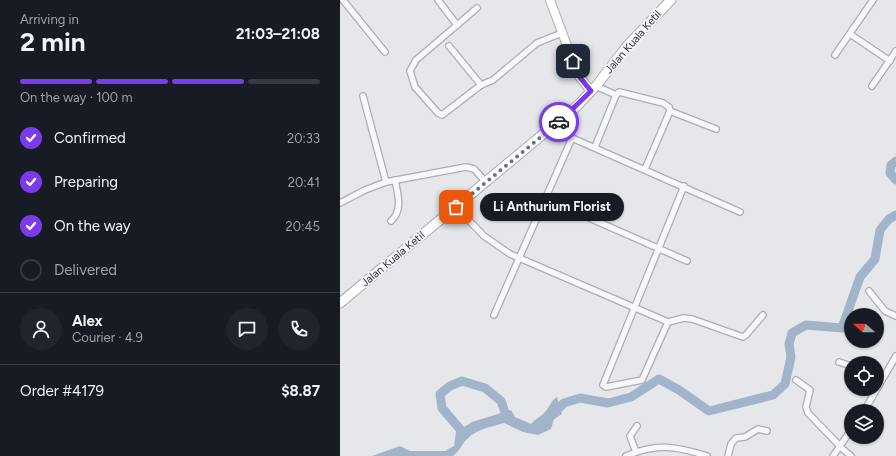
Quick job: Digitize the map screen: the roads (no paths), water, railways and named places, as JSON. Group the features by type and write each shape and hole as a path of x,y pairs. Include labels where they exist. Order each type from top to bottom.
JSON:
{"main road":[{"path":"550,0 578,75 593,88"},
{"name":"Jalan Kuala Ketil","path":"340,303 553,126 593,88 627,46 671,0"}],"street":[{"path":"342,0 385,52"},
{"path":"438,0 457,25"},
{"path":"835,55 873,0"},
{"path":"477,8 413,63 410,71 412,81 438,113 442,115 481,85 493,80 537,43 562,32"},
{"path":"850,34 890,61"},
{"path":"449,46 481,85"},
{"path":"872,86 896,51"},
{"path":"593,88 616,95 623,92 663,102 669,107 670,111 716,129"},
{"path":"595,147 616,95"},
{"path":"363,96 386,182"},
{"path":"645,169 670,111"},
{"path":"553,126 572,138 684,186 740,212"},
{"path":"494,315 544,198 572,138"},
{"path":"340,203 361,192 386,182 469,167 477,171 486,182"},
{"path":"391,221 395,217 399,204 395,180"},
{"path":"668,322 642,380 604,387 603,382 684,186"},
{"path":"544,198 687,261"},
{"path":"456,207 484,236 518,258 668,322 684,318 692,319 742,337 746,336 763,315"},
{"path":"869,291 885,311 896,316"},
{"path":"884,377 896,356"},
{"path":"839,362 844,364"},
{"path":"796,380 809,388 806,407 808,413 839,446 851,456"},
{"path":"636,452 630,436 637,426"},
{"path":"728,456 732,444 736,438 745,437 758,429 767,431"},
{"path":"833,456 844,439"},
{"path":"626,456 636,452 670,446 683,448 707,456"}],"water":[{"path":"557,397 562,414 554,419 551,429 538,435 523,432 504,423 475,433 463,443 453,456 372,456 400,446 410,451 445,451 454,446 456,432 472,422 511,410 515,417 531,424 546,411 553,400"}],"waterway":[{"path":"896,161 891,165 890,173 896,180"},
{"path":"552,415 564,403 580,398 608,403 631,397 659,379 679,390 709,411 773,395 785,384 791,357 789,344 792,333 806,325 842,328 860,277 875,259 880,230 889,219 896,215"},
{"path":"465,435 442,408 440,394 450,386 462,381 485,388 501,401 507,418"}],"place":[{"name":"Li Anthurium Florist","path":"456,207"}]}
